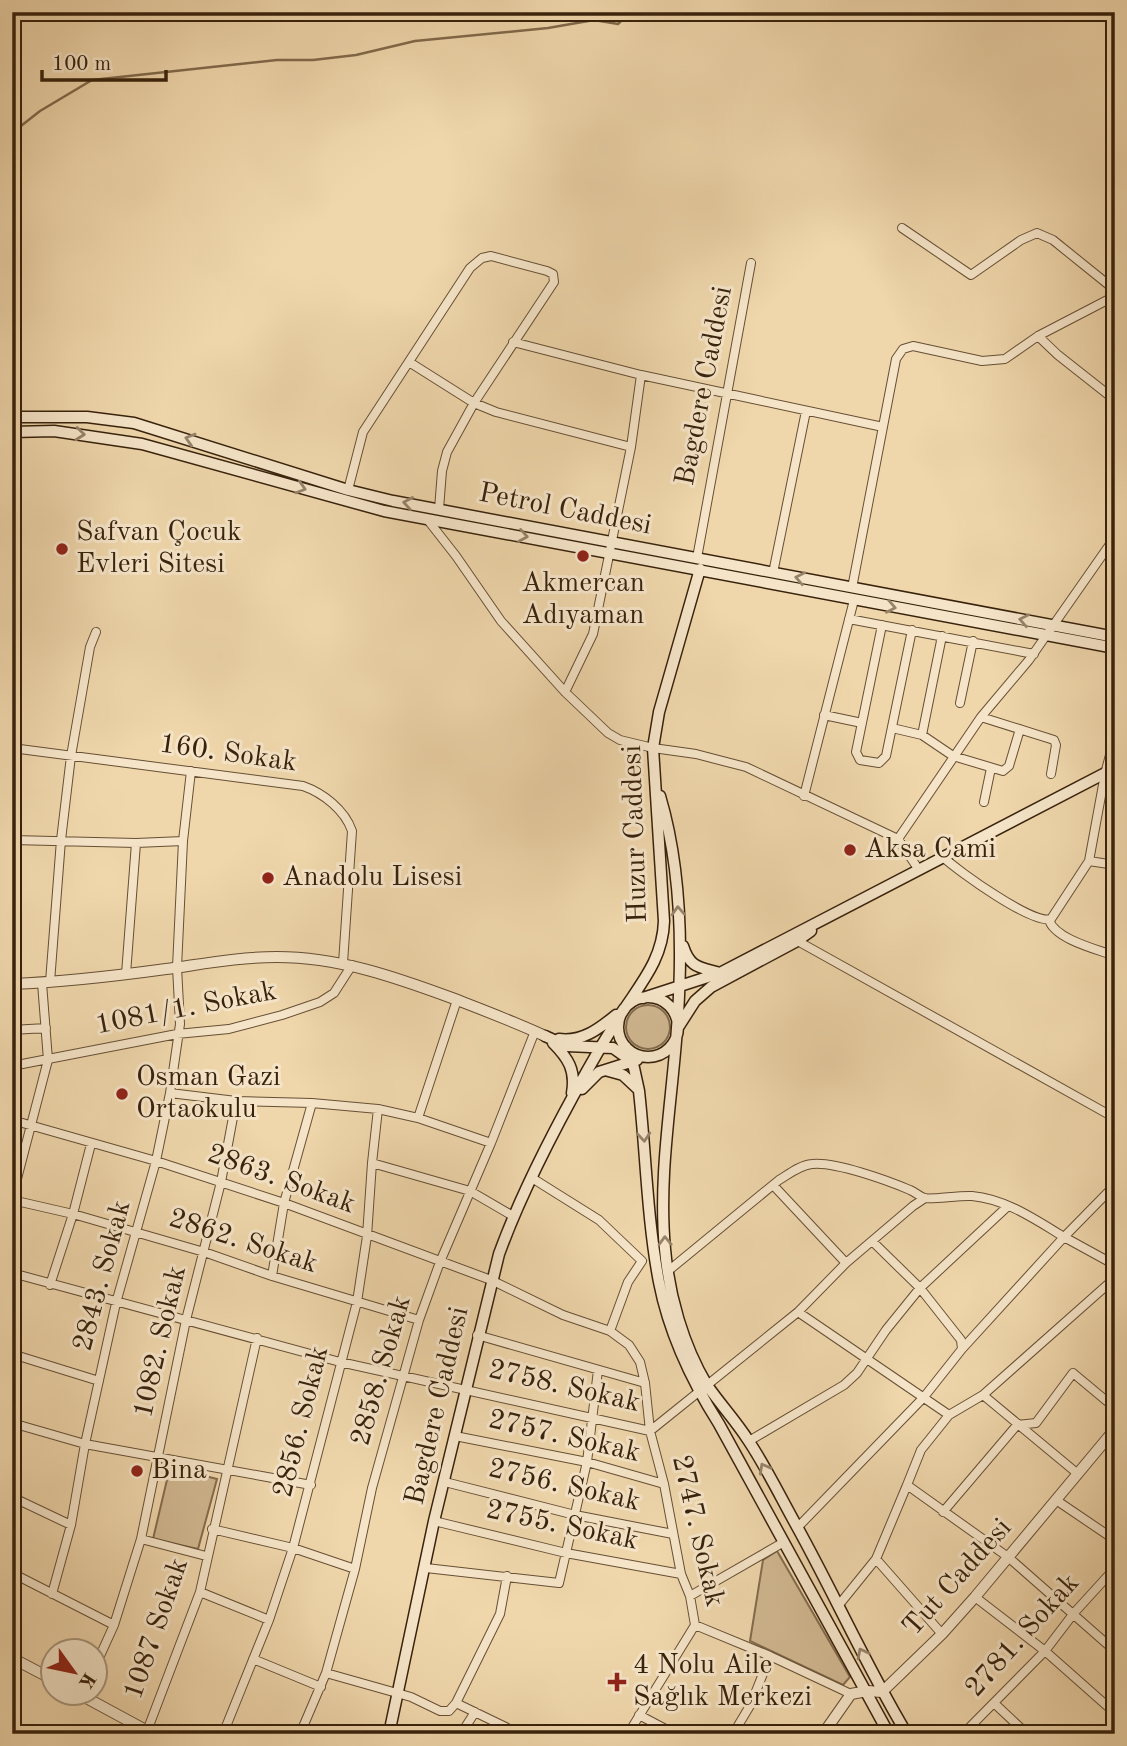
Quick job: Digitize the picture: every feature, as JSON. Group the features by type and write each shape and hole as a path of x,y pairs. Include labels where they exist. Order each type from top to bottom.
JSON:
{"main road":[{"name":"Petrol Caddesi","path":"12,416 87,417 134,423 348,490 611,547 852,588 1050,631 1115,637"},
{"path":"12,432 54,431 142,444 246,471 345,501 426,518 611,547"},
{"path":"699,563 854,600 1050,631 1115,648"},
{"name":"Huzur Caddesi","path":"571,1102 601,1046 653,967 660,949 663,933 653,748 659,712 699,563"},
{"path":"571,1102 594,1076 631,1061 658,1055 668,1049 690,1007 705,991 831,916 1110,771"},
{"path":"653,774 669,827 677,884 680,934 677,1028 664,1166 665,1247 679,1319 703,1388 719,1424 889,1734"},
{"path":"680,934 691,963 720,972"},
{"path":"540,1033 564,1040 580,1038 632,1002 720,972 794,939"},
{"path":"643,998 655,998 670,1007 676,1017 677,1028"},
{"path":"624,1009 618,1026 639,1091 659,1284 687,1368 749,1441 907,1734"},
{"path":"540,1033 565,1046 601,1046 617,1050 631,1061"},
{"path":"540,1033 570,1063 575,1080 571,1102"},
{"path":"626,1047 635,1054 646,1057"},
{"path":"605,1070 623,1075 639,1091"},
{"name":"Bagdere Caddesi","path":"389,1734 434,1521 491,1280 513,1216 571,1102"}],"street":[{"path":"902,229 971,275 1021,240 1037,233 1053,240 1115,290"},
{"path":"348,490 359,440 470,268 482,258 491,256 547,271 555,278 474,403 445,458 439,509"},
{"name":"Bagdere Caddesi","path":"699,563 751,263"},
{"path":"852,588 896,359 906,347 913,345 982,361 996,361 1013,355 1038,336 1115,296"},
{"path":"1038,336 1115,400"},
{"path":"513,342 641,375 883,428"},
{"path":"409,362 474,403 496,412 631,447"},
{"path":"565,692 593,634 631,447 641,375"},
{"path":"773,573 806,411"},
{"path":"426,518 501,621 596,725 620,740 729,762 898,839 919,870"},
{"path":"898,839 981,717 1034,654 1115,537"},
{"path":"12,629 13,587"},
{"path":"12,603 13,597"},
{"path":"804,796 854,600"},
{"path":"849,619 1034,654"},
{"path":"882,625 856,752 860,760 878,763 886,756 912,630"},
{"path":"12,1199 48,1060 46,982 61,840 71,756 90,647 96,632"},
{"path":"922,735 942,636"},
{"path":"960,703 973,641"},
{"path":"824,715 862,723"},
{"path":"981,717 1055,741 1051,774"},
{"path":"892,728 922,735 953,756 1003,771 1007,768 1020,729"},
{"path":"1049,920 1089,861 1110,771 1115,736"},
{"name":"160. Sokak","path":"12,748 303,786 323,795 348,821 352,839 347,964"},
{"path":"984,802 991,768"},
{"name":"2843. Sokak","path":"52,1594 71,1525 85,1444 116,1303 138,1233 170,1093 180,1024 177,967 183,841 191,771"},
{"path":"12,840 183,841"},
{"path":"126,974 136,842"},
{"path":"943,857 956,870 996,895 1039,919 1049,920"},
{"path":"1089,861 1115,865"},
{"path":"1049,920 1053,929 1066,937 1115,956"},
{"path":"794,939 1115,1118"},
{"path":"12,984 126,974 226,960 277,957 317,959 347,964 409,982 540,1033"},
{"name":"1081/1. Sokak","path":"12,1066 177,1034 229,1028 282,1015 320,1002 334,993 347,964"},
{"path":"418,1118 457,1000"},
{"path":"12,1030 46,1028"},
{"name":"2858. Sokak","path":"300,1734 326,1673 355,1569 372,1488 401,1376 419,1320 440,1262 540,1033"},
{"path":"170,1093 236,1101 312,1103 378,1110 418,1118 491,1143"},
{"name":"1082. Sokak","path":"108,1638 141,1539 186,1320 221,1182 236,1101"},
{"path":"272,1276 284,1203 312,1103"},
{"name":"2856. Sokak","path":"223,1734 269,1620 293,1548 357,1302 367,1236 378,1110"},
{"name":"2863. Sokak","path":"12,1120 156,1160 284,1203 491,1280 563,1315 610,1331"},
{"path":"50,1285 73,1214 91,1143"},
{"path":"372,1163 470,1191 513,1216"},
{"path":"668,1271 794,1170 811,1164 828,1164 904,1188 925,1198"},
{"path":"531,1178 599,1220 642,1261"},
{"path":"774,1185 846,1263"},
{"path":"797,1528 924,1397 962,1349 1115,1185"},
{"path":"650,1431 799,1312 846,1263 925,1198 972,1196 1008,1206 1115,1265"},
{"name":"2862. Sokak","path":"12,1199 204,1252 272,1276 419,1320"},
{"path":"749,1441 844,1385 857,1373 886,1330 920,1288 1008,1206"},
{"path":"872,1241 920,1288 961,1340 962,1349"},
{"path":"610,1331 628,1282 642,1261 655,1257"},
{"name":"2758. Sokak","path":"12,1273 340,1362 467,1388 650,1431"},
{"path":"838,1606 876,1559 921,1450 949,1415 983,1395 1115,1278"},
{"path":"799,1312 949,1415"},
{"name":"2747. Sokak","path":"610,1331 629,1345 640,1363 650,1431 664,1484 681,1574 690,1596 695,1625 628,1734"},
{"path":"477,1335 645,1384"},
{"name":"1087 Sokak","path":"150,1732 200,1592 257,1338"},
{"path":"12,1354 99,1381"},
{"path":"426,1568 559,1583 587,1462 598,1370"},
{"path":"943,1512 1017,1425 1036,1423 1073,1373 1115,1408"},
{"path":"983,1395 1078,1474"},
{"path":"12,1423 85,1444 311,1485"},
{"name":"Tut Caddesi","path":"882,1692 942,1634 975,1597 1115,1429"},
{"name":"2757. Sokak","path":"455,1436 587,1462 664,1484"},
{"name":"2756. Sokak","path":"445,1482 575,1515 673,1534"},
{"path":"907,1485 1008,1557 1115,1651"},
{"path":"12,1497 71,1525"},
{"path":"1056,1500 1115,1540"},
{"name":"2755. Sokak","path":"434,1521 566,1553 681,1574"},
{"path":"212,1529 293,1548 355,1569"},
{"path":"141,1539 206,1556"},
{"path":"690,1596 783,1542"},
{"path":"876,1559 942,1634"},
{"name":"2781. Sokak","path":"963,1734 1045,1651 1074,1613 1115,1568"},
{"path":"12,1573 114,1625"},
{"path":"326,1673 411,1697 449,1712 500,1614 507,1576"},
{"path":"200,1592 269,1620"},
{"path":"975,1597 1045,1651 1115,1713"},
{"path":"695,1625 771,1656 851,1695 867,1691 882,1692"},
{"path":"733,1734 751,1704 771,1656"},
{"path":"12,1658 38,1672"},
{"path":"253,1660 321,1687"},
{"path":"823,1734 851,1695"},
{"path":"456,1703 520,1734"},
{"path":"994,1703 1027,1734"},
{"path":"107,1708 150,1732"},
{"path":"461,1734 475,1712"},
{"path":"639,1715 675,1734"}],"shaded area":[{"path":"648,1005 663,1012 670,1027 663,1042 648,1049 633,1042 626,1027 633,1012"},
{"path":"170,1467 217,1479 198,1549 153,1539"},
{"path":"777,1551 850,1677 843,1685 750,1641 763,1560"}],"waterway":[{"path":"12,133 40,111 92,80 277,60 313,60 356,55 415,41 548,28 594,20 618,24 630,12"}],"place":[{"name":"Safvan Çocuk Evleri Sitesi","path":"62,549"},
{"name":"Akmercan Adıyaman","path":"583,556"},
{"name":"Aksa Cami","path":"850,850"},
{"name":"Anadolu Lisesi","path":"268,878"},
{"name":"Osman Gazi Ortaokulu","path":"122,1094"},
{"name":"Bina","path":"137,1471"},
{"name":"4 Nolu Aile Sağlık Merkezi","path":"617,1682"}]}
